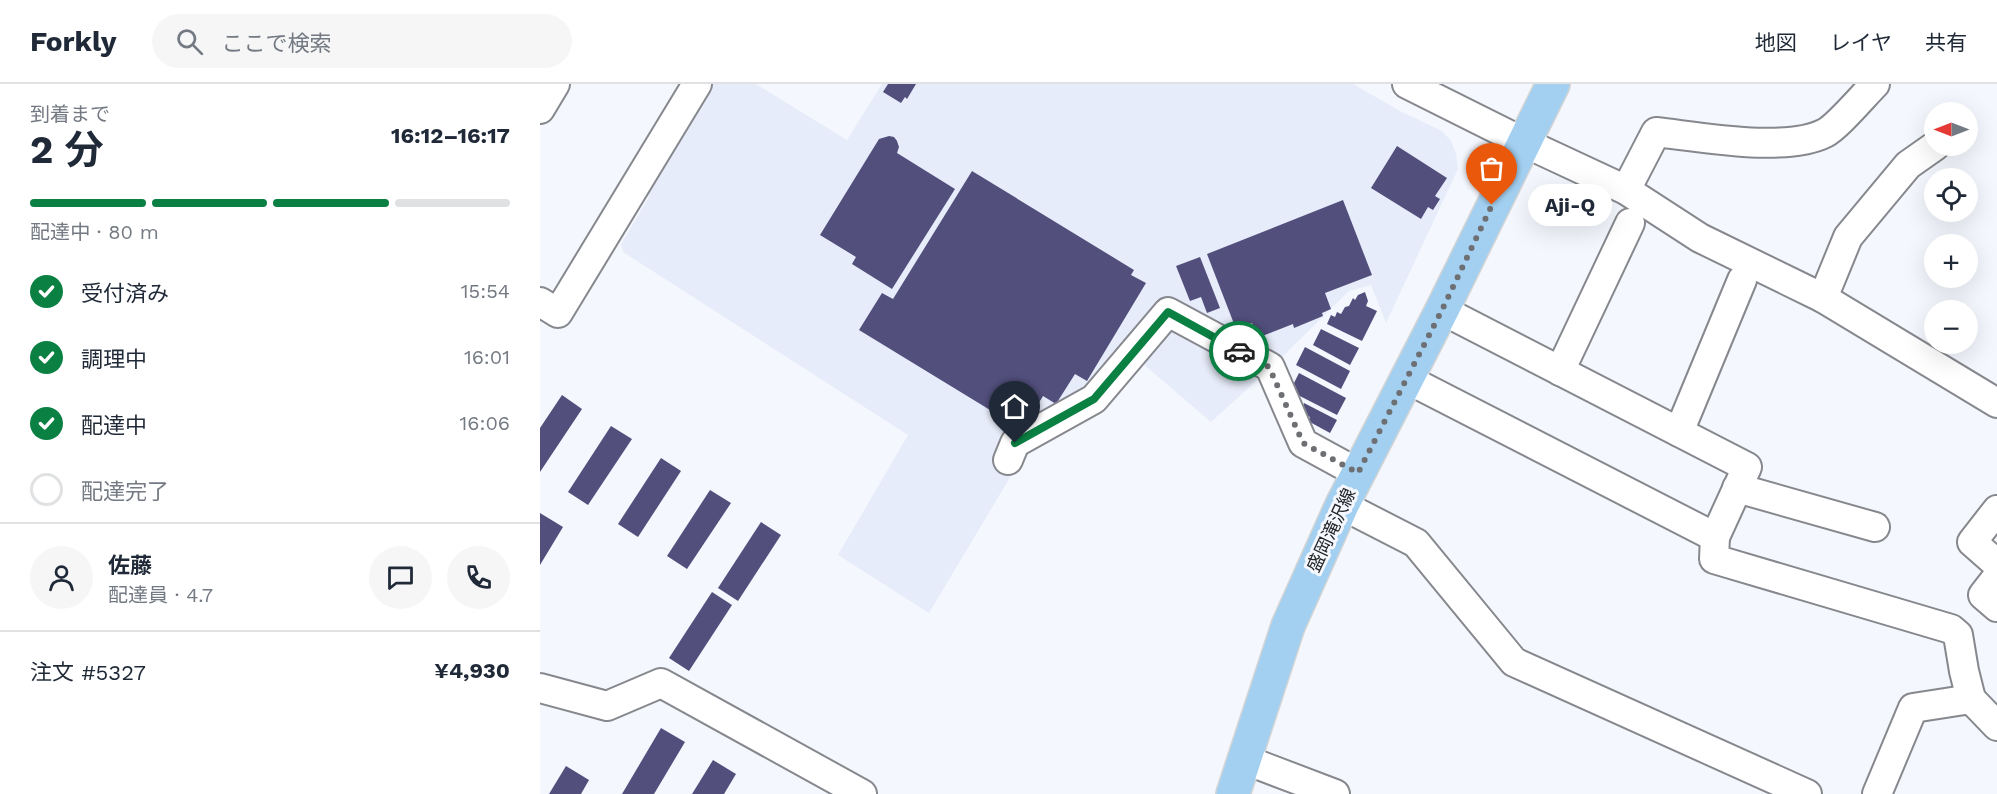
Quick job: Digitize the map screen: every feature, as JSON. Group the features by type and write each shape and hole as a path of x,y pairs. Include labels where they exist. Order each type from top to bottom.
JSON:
{"main road":[{"name":"盛岡滝沢線","path":"1233,794 1288,626 1342,505 1442,310 1553,84"}],"street":[{"path":"540,109 555,84"},
{"path":"540,302 558,313 697,84"},
{"path":"1407,84 1626,190 1700,238 1823,298 1997,403"},
{"path":"1626,190 1656,132 1755,142 1803,141 1827,132 1875,84"},
{"path":"1823,298 1848,237 1908,165 1924,154"},
{"path":"1560,371 1630,223"},
{"path":"1679,432 1742,280"},
{"path":"1442,310 1747,467 1715,537 1714,559 1951,629 1958,635 1971,699 1997,726"},
{"path":"1008,460 1015,443 1094,399 1168,312 1269,367 1303,443 1358,473"},
{"path":"1407,379 1715,537"},
{"path":"1737,488 1875,527"},
{"path":"1342,505 1416,543 1514,662 1807,794"},
{"path":"1997,510 1972,542 1997,564"},
{"path":"1997,577 1983,595 1997,607"},
{"path":"540,688 607,706 661,683 862,794"},
{"path":"1877,794 1913,708 1971,699"},
{"path":"1243,759 1335,794"}],"shaded area":[{"path":"707,84 756,84 847,140 882,84 1353,84 1400,111 1442,131 1451,141 1458,169 1386,323 1371,285 1349,291 1279,360 1211,422 1142,363 1093,416 1024,454 929,613 838,555 908,435 623,252 621,244 649,197 645,182"}],"building":[{"path":"888,84 916,84 907,99 905,97 901,103 883,92"},
{"path":"894,137 897,141 899,147 897,153 955,189 892,289 852,264 856,257 820,235 879,139"},
{"path":"1397,146 1447,178 1435,196 1440,199 1433,210 1428,207 1421,219 1371,188"},
{"path":"972,171 1134,270 1131,275 1146,283 1087,381 1075,374 1056,404 1043,396 1029,419 1020,413 1013,424 859,330 882,293 893,299"},
{"path":"1343,200 1372,275 1325,293 1331,309 1322,313 1323,316 1294,328 1293,324 1257,338 1252,323 1236,329 1207,254"},
{"path":"1200,257 1220,308 1207,313 1201,297 1190,301 1176,266"},
{"path":"1365,292 1368,301 1366,306 1377,311 1362,341 1327,324 1331,315 1335,317 1337,312 1341,314 1353,298 1355,300 1358,295"},
{"path":"1321,329 1359,348 1350,365 1313,345"},
{"path":"1305,347 1350,371 1341,389 1296,365"},
{"path":"1299,373 1346,398 1337,415 1290,391"},
{"path":"562,395 582,409 540,472 540,428"},
{"path":"1304,403 1337,420 1330,433 1308,421 1310,417 1303,414 1306,410 1302,408"},
{"path":"611,426 632,439 588,505 568,492"},
{"path":"661,458 681,471 638,537 618,524"},
{"path":"710,490 731,503 687,569 667,556"},
{"path":"540,513 563,527 540,565"},
{"path":"761,522 781,535 738,601 718,588"},
{"path":"712,592 732,605 689,671 669,658"},
{"path":"661,728 685,742 654,794 622,794"},
{"path":"713,760 736,774 724,794 692,794"},
{"path":"566,766 589,780 581,794 549,794"}],"way so far":[{"path":"1239,351 1269,367 1303,443 1358,473 1442,310 1492,205"}],"place":[{"name":"Aji-Q","path":"1492,205"}],"route":[{"path":"1015,443 1094,399 1168,312 1239,351"}]}
